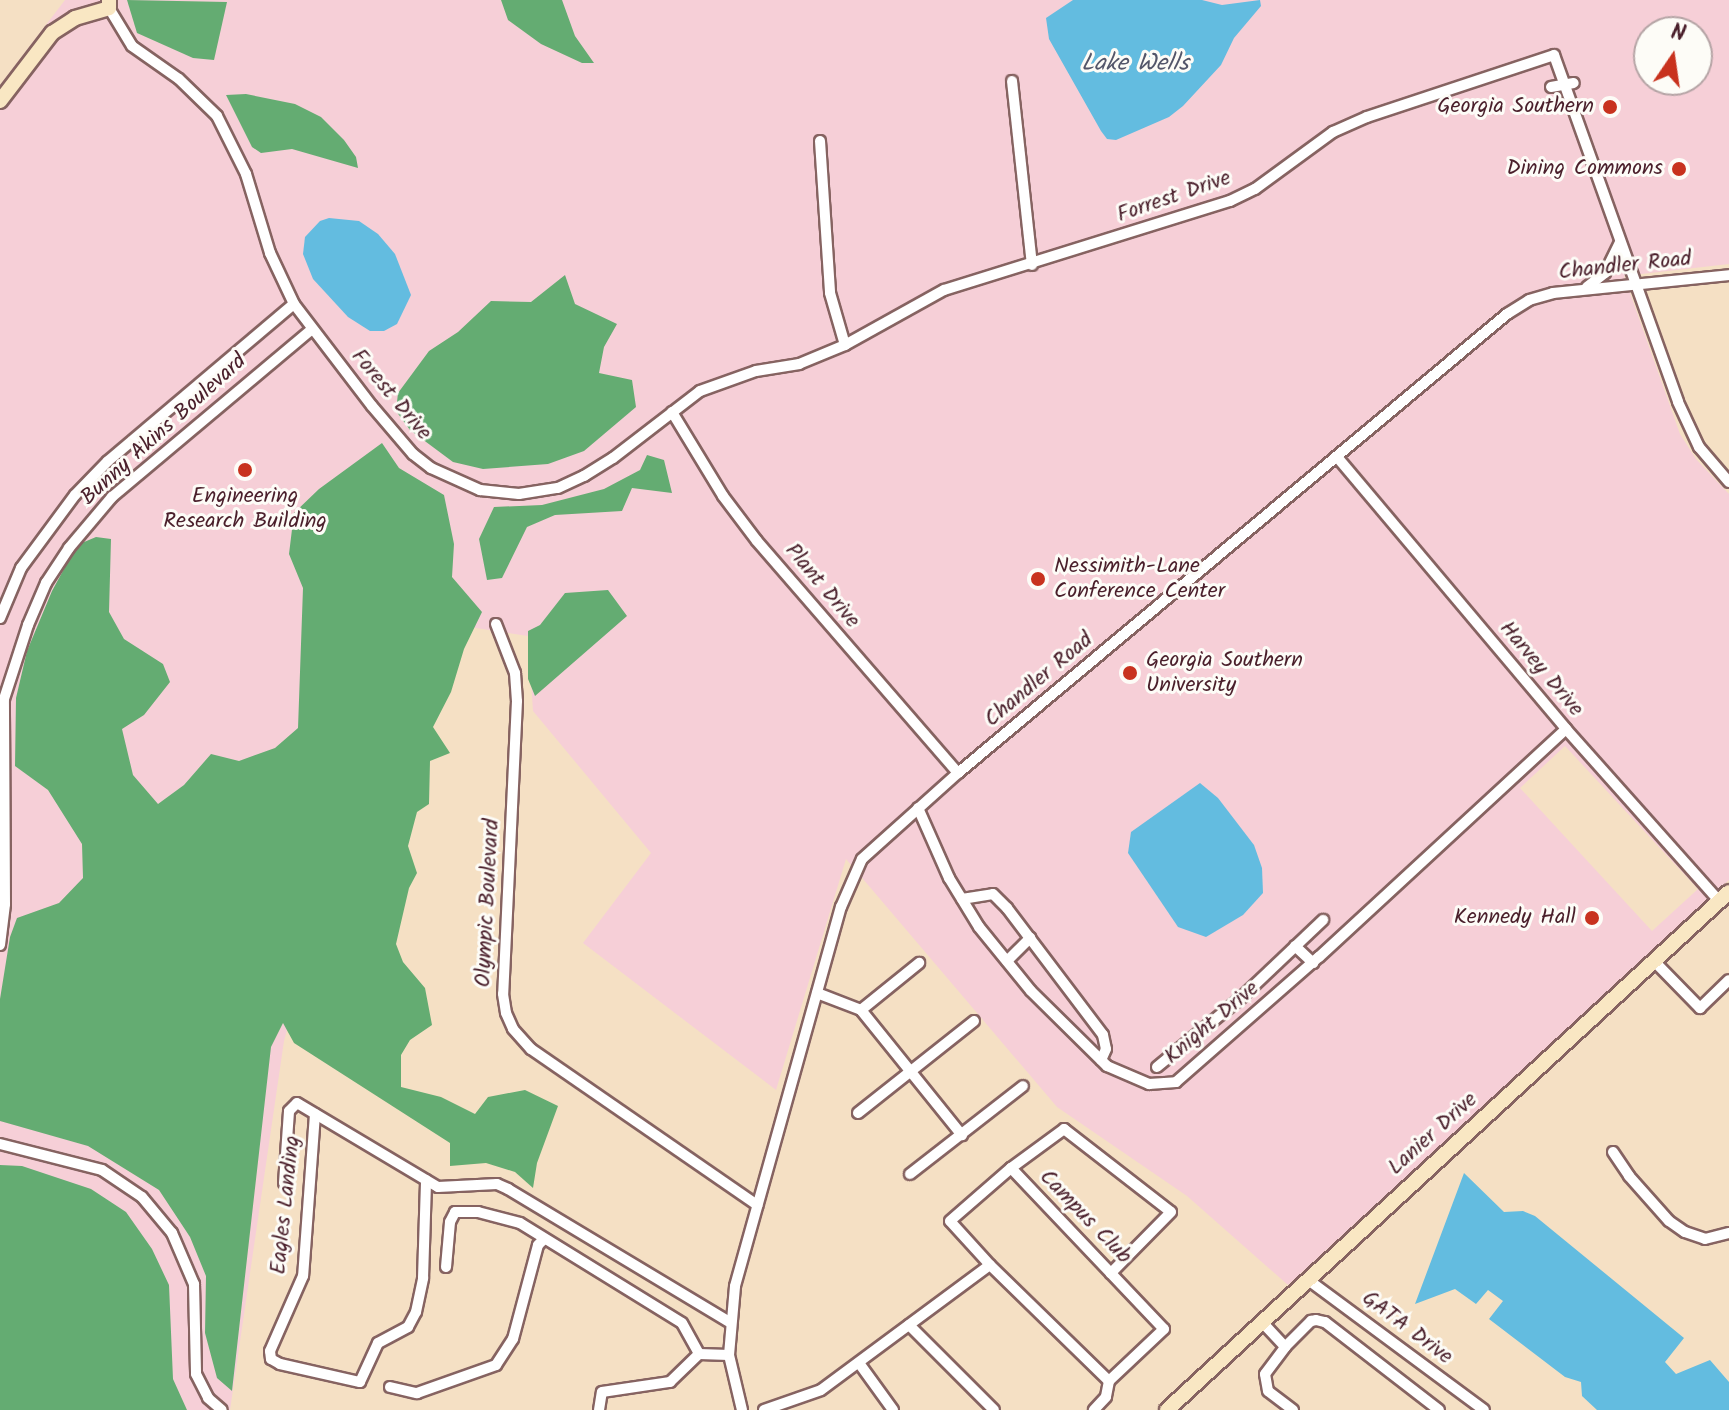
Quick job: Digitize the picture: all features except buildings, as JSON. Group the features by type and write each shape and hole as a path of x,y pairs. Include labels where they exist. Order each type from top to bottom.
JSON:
{"street":[{"path":"0,101 52,33 75,18 109,4"},
{"name":"Forest Drive","path":"109,4 132,46 179,79 217,116 246,174 270,253 294,304 413,454 451,479 480,490 519,494 558,488 613,458 700,391 730,378 799,364 845,345"},
{"name":"Forrest Drive","path":"845,345 944,290 1230,201 1255,189 1325,135 1345,127 1554,55 1569,84"},
{"path":"1012,81 1032,265"},
{"path":"1551,87 1569,84 1620,242 1689,429 1699,447 1729,482"},
{"path":"820,141 830,293 845,345"},
{"path":"1585,288 1605,273 1620,242"},
{"name":"Chandler Road","path":"742,1410 729,1355 729,1322 735,1286 854,872 880,840 1338,458 1496,322 1529,300 1585,288 1636,286 1729,275"},
{"name":"Bunny Akins Boulevard","path":"0,618 21,568 75,495 108,461 294,304"},
{"name":"Bunny Akins Boulevard","path":"0,945 5,904 4,699 28,625 46,583 69,548 112,497 312,329"},
{"name":"Plant Drive","path":"672,412 723,496 757,541 958,773"},
{"name":"Harvey Drive","path":"1338,458 1566,729 1724,896"},
{"name":"Olympic Boulevard","path":"496,624 515,673 517,701 503,994 509,1021 531,1049 757,1205"},
{"name":"Knight Drive","path":"918,808 962,899 1007,961 1101,1060 1129,1078 1149,1084 1176,1082 1313,963 1566,729"},
{"path":"962,899 993,894 1103,1035 1106,1049 1101,1060"},
{"name":"Lanier Drive","path":"1167,1410 1724,896"},
{"path":"1157,1067 1242,997 1323,920"},
{"path":"1007,961 1030,938"},
{"path":"1295,946 1313,963"},
{"path":"1654,961 1700,1008 1729,980"},
{"path":"861,1010 919,963"},
{"path":"817,993 861,1010 962,1135"},
{"path":"1242,997 1257,1013"},
{"path":"858,1113 974,1021"},
{"path":"910,1174 1023,1086"},
{"name":"Eagles Landing","path":"284,1183 289,1111 297,1103 438,1187 497,1184 508,1189 729,1322"},
{"name":"Eagles Landing","path":"315,1114 303,1276 270,1351 271,1359 280,1364 360,1382 378,1343 408,1327 416,1312 423,1278 426,1180"},
{"path":"1011,1168 1064,1129 1171,1212 1111,1273"},
{"path":"0,1144 102,1170 142,1197 172,1233 194,1284 196,1374 208,1398 222,1410"},
{"path":"1613,1152 1629,1176 1669,1221 1685,1232 1705,1239 1729,1233"},
{"name":"Campus Club","path":"990,1265 950,1221 1011,1168 1164,1329 1109,1381 1106,1397 1094,1410"},
{"path":"446,1267 450,1222 455,1212 478,1212 520,1223 682,1323 699,1354"},
{"path":"390,1387 417,1393 496,1365 513,1339 538,1245 544,1239"},
{"path":"764,1410 821,1390 990,1265 1109,1381"},
{"name":"GATA Drive","path":"1307,1279 1484,1410"},
{"path":"1293,1410 1268,1391 1264,1383 1265,1374 1285,1347 1311,1321 1325,1322 1439,1410"},
{"path":"1262,1322 1285,1347"},
{"path":"909,1325 994,1410"},
{"path":"599,1410 602,1392 670,1382 699,1354 729,1355"},
{"path":"859,1363 893,1410"}],"shaded area":[{"name":"Georgia Southern University","path":"65,0 1729,0 1729,264 1624,276 1680,434 1696,459 1729,494 1729,880 1288,1285 1187,1196 1057,1107 846,859 776,1090 583,943 651,853 533,711 528,636 398,616 284,1041 230,1410 0,1410 0,85","holes":["1565,746 1698,889 1652,931 1520,788"]}],"green space":[{"path":"127,0 227,2 214,60 193,58 137,33"},
{"path":"501,0 562,0 575,36 594,63 582,63 541,44 508,20"},
{"path":"246,94 295,104 321,117 344,140 356,157 358,168 292,149 261,153 252,147 226,95"},
{"path":"565,275 575,304 617,324 604,347 599,373 632,380 636,407 584,451 548,464 483,469 453,462 410,430 396,411 398,393 429,351 458,332 491,301 531,302"},
{"path":"382,443 399,468 444,495 454,544 452,577 482,612 464,649 451,692 433,727 450,753 430,761 429,804 417,812 408,846 417,873 409,888 396,944 403,962 425,988 432,1025 410,1040 401,1055 401,1087 441,1097 475,1114 488,1097 525,1090 558,1106 537,1163 533,1188 515,1172 486,1163 450,1166 450,1143 294,1043 283,1023 271,1047 232,1391 217,1378 205,1333 206,1276 190,1237 159,1190 88,1146 0,1121 0,999 10,937 17,918 59,903 83,878 82,844 48,790 15,766 16,698 27,651 52,591 77,545 96,537 111,539 109,612 124,639 163,664 170,682 144,715 122,729 133,775 158,804 184,785 211,754 239,761 275,748 298,728 303,588 289,554 294,513 319,489"},
{"path":"647,455 664,460 672,493 632,488 622,511 555,515 527,527 502,578 487,580 479,539 494,507 542,505 604,489 640,470"},
{"path":"608,590 627,616 535,696 528,679 528,631 540,625 565,593"},
{"path":"0,1165 22,1166 91,1189 126,1212 152,1249 169,1285 173,1379 187,1410 0,1410"}],"water":[{"name":"Lake Wells","path":"1073,0 1202,0 1222,5 1260,0 1261,6 1234,38 1221,65 1183,106 1169,117 1116,140 1107,139 1101,131 1049,39 1046,18"},
{"path":"329,218 359,221 378,234 395,254 411,295 397,324 384,331 370,331 348,317 313,279 303,254 305,237 320,221"},
{"path":"1200,783 1218,798 1254,845 1262,868 1263,893 1243,915 1206,937 1178,927 1128,853 1131,832"},
{"path":"1464,1173 1504,1212 1523,1211 1535,1216 1684,1338 1665,1362 1676,1374 1710,1360 1729,1382 1729,1410 1597,1410 1582,1396 1581,1382 1565,1377 1489,1319 1503,1301 1488,1290 1476,1304 1455,1289 1415,1304"}],"place":[{"name":"Georgia Southern","path":"1610,107"},
{"name":"Dining Commons","path":"1679,169"},
{"name":"Engineering Research Building","path":"245,470"},
{"name":"Nessimith-Lane Conference Center","path":"1038,579"},
{"name":"Georgia Southern University","path":"1130,673"},
{"name":"Kennedy Hall","path":"1592,918"}]}
